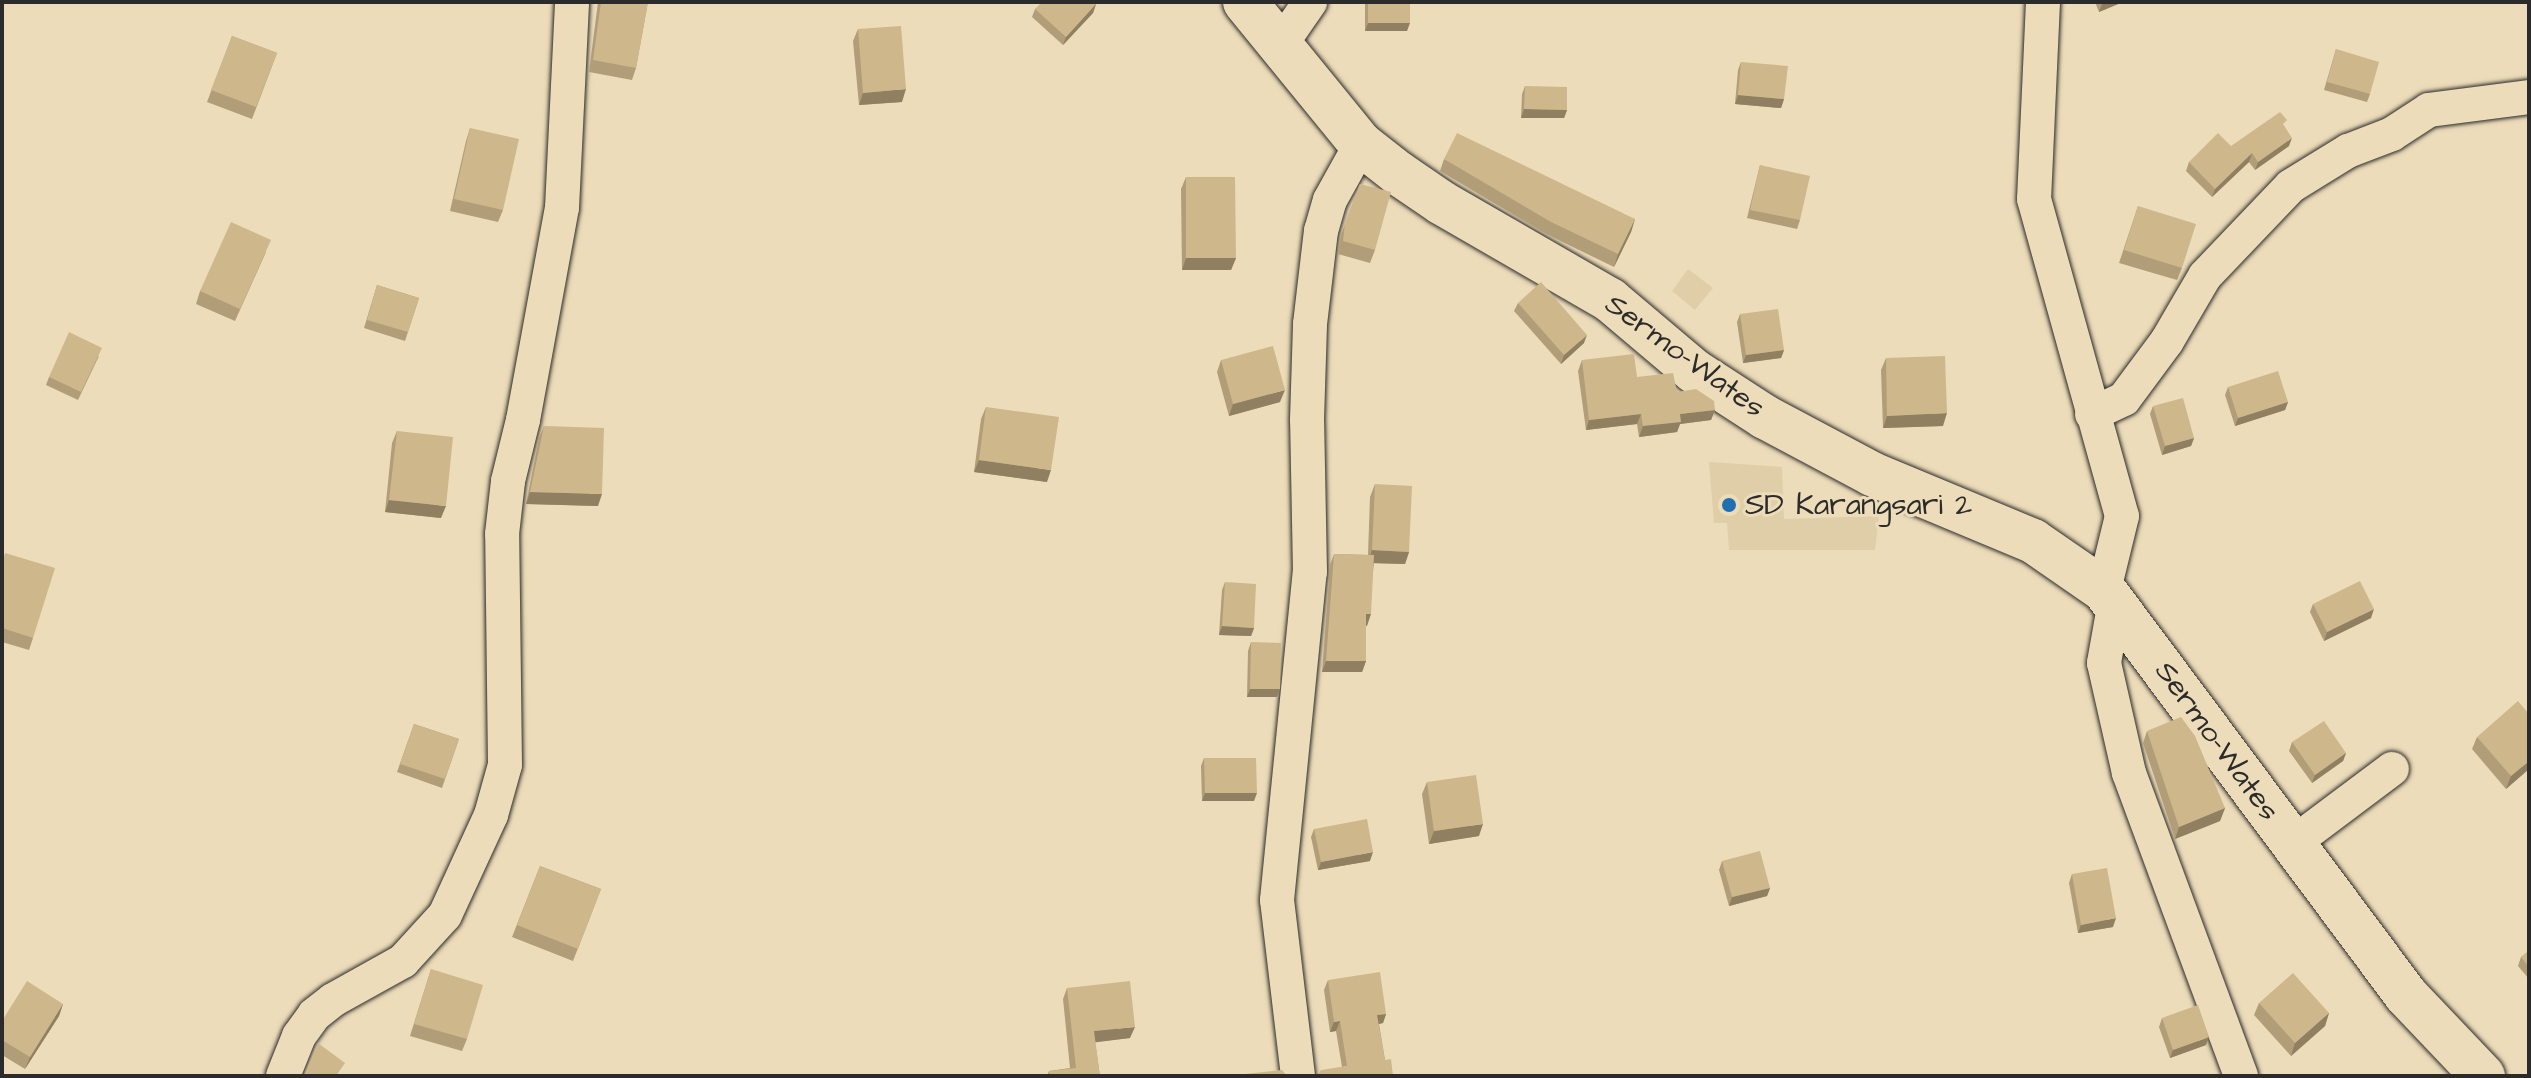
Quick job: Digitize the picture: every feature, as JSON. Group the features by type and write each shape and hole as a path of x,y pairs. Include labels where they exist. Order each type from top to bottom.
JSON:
{"main road":[{"name":"Sermo-Wates","path":"1245,2 1361,144 1442,203 1610,300 1694,371 1765,417 1872,474 2033,541 2109,596 2406,995 2483,1076"}],"street":[{"path":"283,1076 299,1036 314,1015 333,1000 403,961 445,915 491,815 505,765 502,534 508,481 523,420 562,208 572,2"},
{"path":"1279,47 1310,2"},
{"path":"2043,2 2034,199 2122,516 2109,596 2104,663 2129,773 2241,1076"},
{"path":"2092,414 2124,399 2167,341 2205,276 2291,186 2348,151 2392,134 2429,110 2529,97"},
{"path":"1298,1076 1277,900 1310,572 1307,420 1310,324 1321,231 1343,172 1361,144"},
{"path":"2292,844 2392,769"}],"shaded area":[{"path":"1688,269 1713,288 1695,310 1672,291"},
{"path":"1709,462 1782,467 1784,519 1879,516 1875,550 1729,550 1727,523 1714,523"}],"building":[{"path":"601,2 648,2 636,68 593,60"},
{"path":"1042,2 1096,4 1066,37 1035,9"},
{"path":"1368,2 1410,2 1410,23 1368,23"},
{"path":"901,26 906,89 863,93 858,29"},
{"path":"232,36 277,53 256,107 211,90"},
{"path":"2336,49 2379,62 2370,94 2327,82"},
{"path":"1741,62 1788,66 1784,99 1738,95"},
{"path":"1525,86 1567,87 1567,110 1524,109"},
{"path":"2280,112 2287,120 2283,124 2292,138 2258,162 2252,153 2215,189 2189,162 2218,133 2231,146"},
{"path":"470,128 519,139 503,210 454,199"},
{"path":"1457,133 1635,219 1618,254 1551,222 1444,159"},
{"path":"1760,165 1810,176 1800,220 1750,210"},
{"path":"1186,177 1235,177 1236,258 1186,258"},
{"path":"1360,184 1391,192 1375,250 1343,241 1345,223"},
{"path":"2138,206 2196,224 2182,268 2124,250"},
{"path":"231,222 271,240 240,309 200,291"},
{"path":"1541,282 1587,335 1564,355 1518,303"},
{"path":"377,285 419,298 408,332 367,320"},
{"path":"1778,309 1784,350 1746,355 1740,314"},
{"path":"69,332 102,348 81,392 49,377"},
{"path":"1273,346 1285,390 1233,404 1221,360"},
{"path":"1634,354 1637,377 1673,373 1677,392 1696,389 1714,401 1715,410 1680,414 1681,422 1643,426 1641,414 1589,420 1582,360"},
{"path":"1945,356 1947,413 1887,416 1886,358"},
{"path":"2278,371 2288,402 2238,418 2228,387"},
{"path":"2183,398 2194,438 2165,446 2153,406"},
{"path":"986,407 1059,417 1051,470 979,460"},
{"path":"544,426 604,428 602,494 530,492"},
{"path":"397,431 453,437 446,506 389,500"},
{"path":"1375,484 1412,486 1409,552 1372,550"},
{"path":"5,553 55,568 33,638 2,628 2,563"},
{"path":"1334,554 1374,555 1371,614 1366,614 1366,661 1326,661"},
{"path":"2360,581 2374,609 2327,632 2313,604"},
{"path":"1225,582 1256,584 1254,628 1222,626"},
{"path":"1251,642 1281,643 1280,689 1250,689"},
{"path":"2518,701 2529,714 2529,761 2511,776 2477,737"},
{"path":"2181,717 2195,736 2225,808 2179,827 2147,731"},
{"path":"2324,721 2346,753 2315,775 2292,742"},
{"path":"414,724 459,739 445,779 400,764"},
{"path":"1204,758 1256,758 1257,793 1205,793"},
{"path":"1476,775 1483,824 1434,831 1427,782"},
{"path":"1367,819 1373,852 1321,862 1314,829"},
{"path":"1760,851 1770,888 1732,897 1722,861"},
{"path":"540,866 601,889 578,949 517,925"},
{"path":"2107,868 2116,918 2081,925 2072,874"},
{"path":"2529,951 2529,967 2521,957"},
{"path":"431,969 483,985 467,1039 414,1024"},
{"path":"1380,972 1386,1014 1377,1015 1385,1060 1391,1059 1393,1076 1317,1076 1321,1070 1347,1066 1340,1021 1334,1022 1328,980"},
{"path":"2293,973 2329,1013 2295,1043 2259,1003"},
{"path":"27,981 63,1004 30,1057 2,1040 2,1021"},
{"path":"1130,981 1135,1027 1094,1031 1100,1076 1050,1076 1049,1071 1076,1068 1067,988"},
{"path":"2198,1005 2209,1037 2173,1050 2162,1018"},
{"path":"318,1043 345,1063 336,1076 305,1074"},
{"path":"1282,1070 1287,1076 1245,1076 1245,1074"}],"place":[{"name":"SD Karangsari 2","path":"1729,505"}]}
